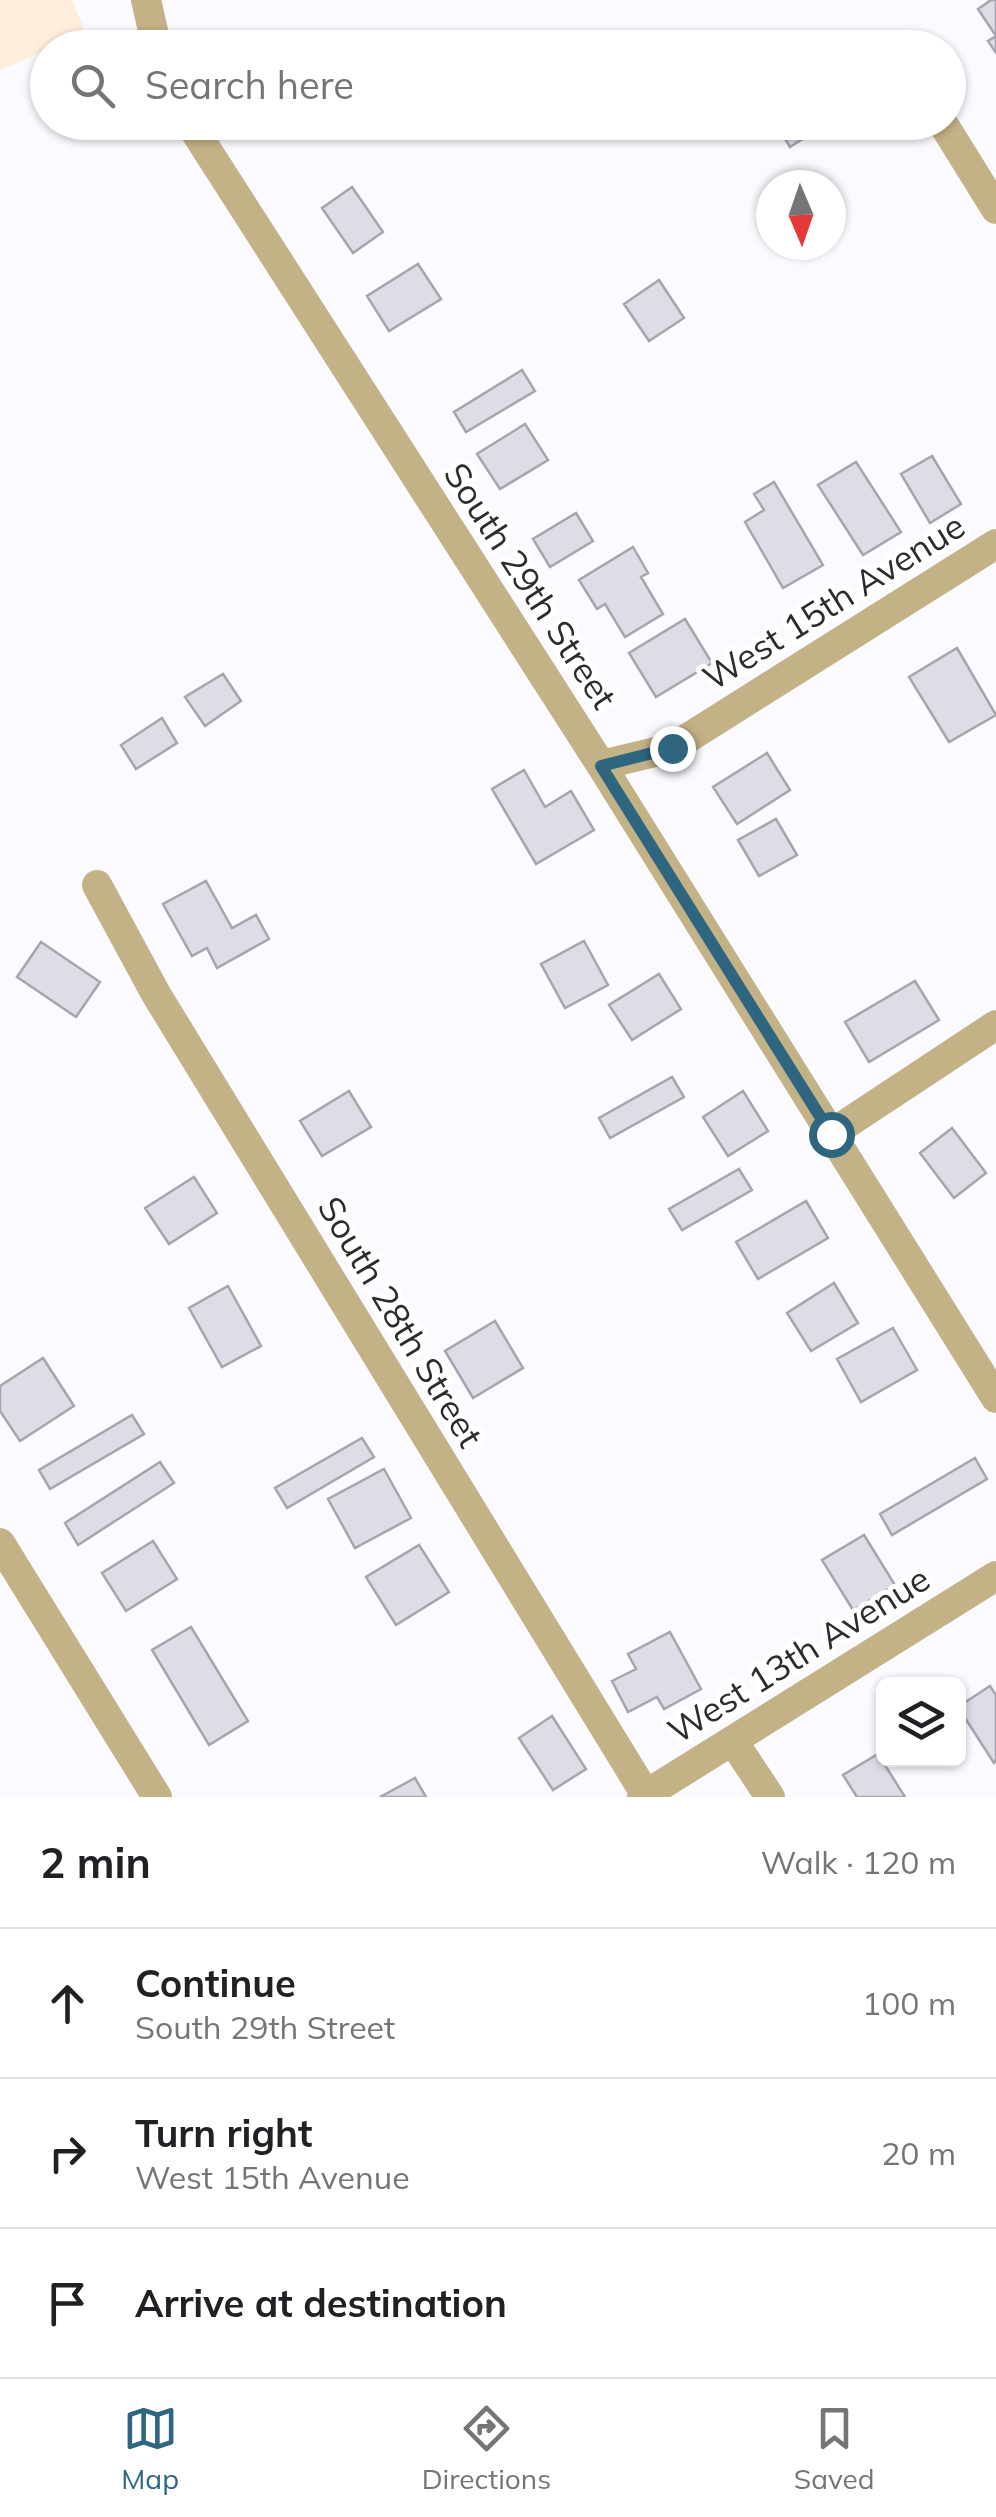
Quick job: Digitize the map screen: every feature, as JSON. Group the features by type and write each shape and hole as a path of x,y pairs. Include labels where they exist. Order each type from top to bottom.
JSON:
{"street":[{"path":"146,0 153,30"},
{"name":"South 29th Street","path":"201,140 601,766 996,1398"},
{"path":"953,140 996,209"},
{"name":"West 15th Avenue","path":"601,766 672,748 996,544"},
{"name":"South 28th Street","path":"97,884 156,994 644,1796"},
{"path":"831,1134 996,1026"},
{"path":"0,1544 157,1797"},
{"name":"West 13th Avenue","path":"644,1796 996,1576"},
{"path":"733,1741 770,1797"}],"shaded area":[{"path":"0,0 72,0 84,30 30,30 30,57 0,70"}],"building":[{"path":"996,0 996,36 978,9"},
{"path":"996,36 996,53 988,41"},
{"path":"352,187 383,232 353,253 322,208"},
{"path":"418,264 441,299 389,331 367,296"},
{"path":"659,280 684,318 649,341 624,304"},
{"path":"522,370 535,391 466,432 454,412"},
{"path":"525,424 548,460 500,489 477,454"},
{"path":"932,456 961,504 930,523 901,474"},
{"path":"856,462 901,532 863,555 818,485"},
{"path":"774,482 823,565 783,588 745,522 764,510 754,494"},
{"path":"576,513 593,541 550,567 533,539"},
{"path":"633,547 648,573 641,577 663,614 625,637 605,604 597,609 579,580"},
{"path":"685,619 712,663 656,697 629,653"},
{"path":"957,648 996,715 949,742 909,677"},
{"path":"223,674 241,701 205,726 185,697"},
{"path":"162,718 177,743 136,769 121,745"},
{"path":"767,753 790,790 737,824 713,787"},
{"path":"524,770 545,807 571,791 594,830 536,864 492,789"},
{"path":"776,819 797,855 759,876 738,840"},
{"path":"206,881 232,928 256,915 269,939 217,968 207,948 192,956 163,904"},
{"path":"584,941 608,985 565,1008 541,964"},
{"path":"41,942 100,982 76,1017 17,977"},
{"path":"659,974 681,1009 632,1040 609,1005"},
{"path":"915,981 939,1020 869,1062 845,1022"},
{"path":"672,1077 684,1097 610,1138 599,1118"},
{"path":"349,1091 371,1127 322,1156 300,1121"},
{"path":"743,1091 768,1131 728,1156 703,1117"},
{"path":"952,1128 986,1173 954,1198 920,1153"},
{"path":"739,1169 752,1190 682,1230 669,1209"},
{"path":"194,1177 217,1213 169,1244 145,1208"},
{"path":"806,1201 828,1238 758,1279 736,1242"},
{"path":"834,1283 858,1323 811,1351 787,1313"},
{"path":"228,1286 261,1346 222,1367 189,1308"},
{"path":"495,1321 523,1368 473,1398 445,1351"},
{"path":"893,1328 917,1370 861,1402 837,1359"},
{"path":"43,1358 74,1406 20,1441 0,1411 0,1386"},
{"path":"132,1415 144,1434 50,1489 39,1470"},
{"path":"362,1438 374,1457 287,1508 275,1488"},
{"path":"975,1458 987,1479 892,1535 880,1514"},
{"path":"160,1462 174,1483 78,1545 65,1523"},
{"path":"384,1469 411,1518 355,1548 328,1499"},
{"path":"864,1535 895,1585 853,1610 822,1560"},
{"path":"153,1541 177,1579 126,1611 102,1573"},
{"path":"419,1545 449,1592 396,1625 366,1577"},
{"path":"191,1627 248,1721 209,1745 152,1650"},
{"path":"670,1632 701,1689 664,1709 657,1697 628,1712 612,1681 636,1669 628,1654"},
{"path":"990,1686 996,1695 994,1763 966,1719 966,1702"},
{"path":"552,1716 586,1769 553,1790 519,1738"},
{"path":"876,1755 876,1767 886,1767 905,1797 857,1797 843,1775"},
{"path":"415,1778 426,1797 380,1797"}],"route":[{"path":"672,748 601,766 831,1134"}]}
